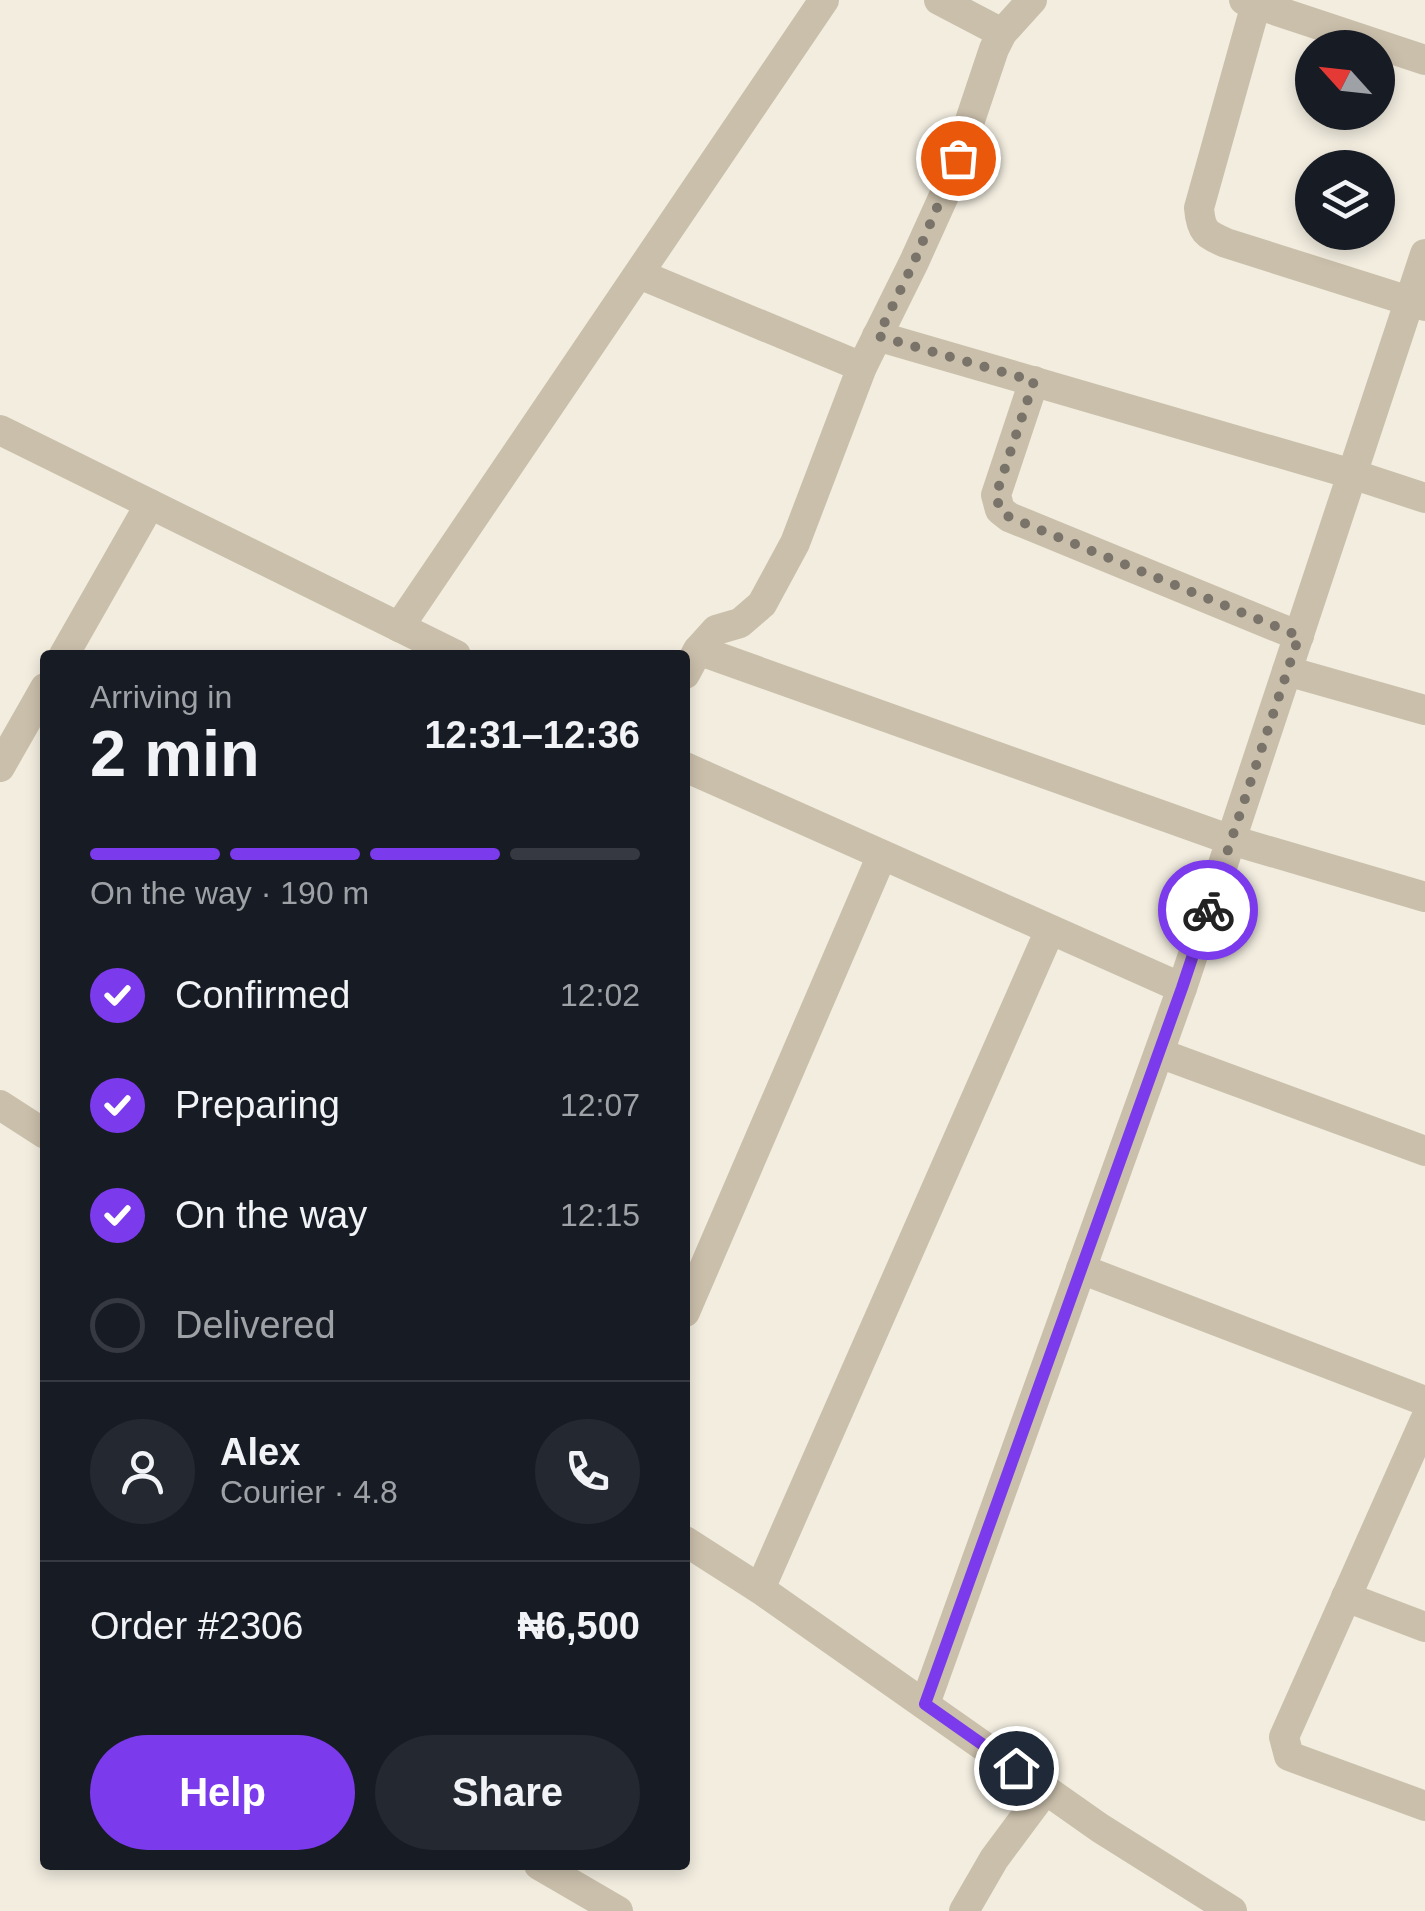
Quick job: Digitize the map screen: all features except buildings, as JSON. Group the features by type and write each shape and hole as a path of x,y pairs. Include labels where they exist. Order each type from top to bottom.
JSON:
{"street":[{"path":"399,627 824,0"},
{"path":"939,0 1002,33"},
{"path":"1032,0 1002,33 994,48 946,189 862,367 795,544 762,604 740,624 716,630 692,662 1231,840 1425,896"},
{"path":"1417,304 1208,236 1200,225 1198,208 1250,2 1425,60"},
{"path":"925,1704 1182,988 1352,474 1417,304 1425,254"},
{"path":"639,274 862,367"},
{"path":"878,336 1425,498"},
{"path":"1034,381 996,495 1000,510 1299,636"},
{"path":"0,430 446,650"},
{"path":"67,650 150,504"},
{"path":"1287,671 1425,710"},
{"path":"0,768 12,720 40,693"},
{"path":"690,769 1182,988"},
{"path":"690,1300 882,855"},
{"path":"760,1589 1050,930"},
{"path":"1159,1053 1425,1151"},
{"path":"0,1104 40,1131"},
{"path":"1081,1268 1425,1401"},
{"path":"1425,1420 1284,1738 1289,1756 1425,1806"},
{"path":"690,1544 760,1589 1100,1828 1232,1911"},
{"path":"1346,1597 1425,1628"},
{"path":"964,1911 994,1858 1046,1790"},
{"path":"548,1870 618,1911"}],"way so far":[{"path":"958,158 878,336 1034,381 996,495 1000,510 1299,636 1208,910"}],"route":[{"path":"1016,1768 925,1704 1208,910"}]}
